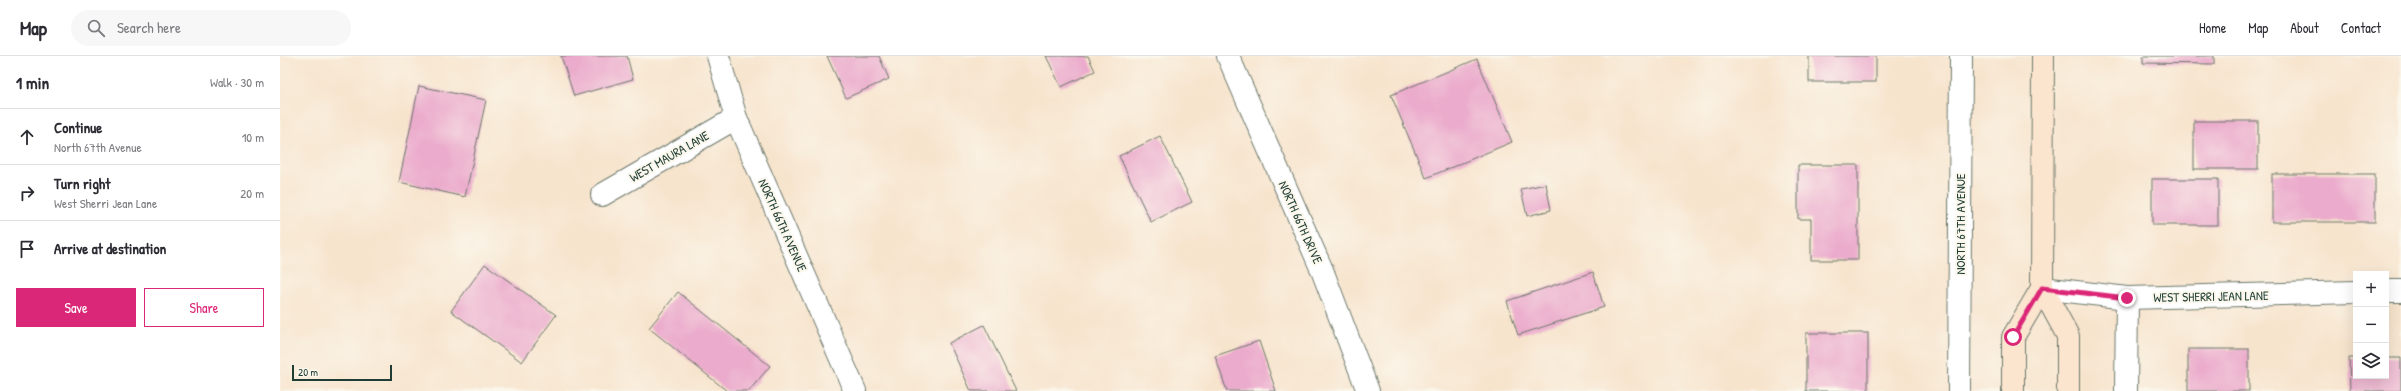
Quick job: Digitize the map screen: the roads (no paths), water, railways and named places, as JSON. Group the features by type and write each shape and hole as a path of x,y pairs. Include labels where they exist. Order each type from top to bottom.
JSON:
{"main road":[{"path":"2043,56 2042,288 2068,336 2068,391"},
{"path":"2013,391 2013,337 2042,288"}],"street":[{"name":"NORTH 66TH AVENUE","path":"718,56 736,118 855,391"},
{"name":"NORTH 66TH DRIVE","path":"1228,56 1322,270 1368,391"},
{"name":"NORTH 67TH AVENUE","path":"1959,391 1961,56"},
{"name":"WEST MAURA LANE","path":"602,195 736,118"},
{"name":"WEST SHERRI JEAN LANE","path":"2042,288 2127,298 2353,292"},
{"path":"2389,291 2401,291"},
{"path":"2126,391 2127,298"}]}
